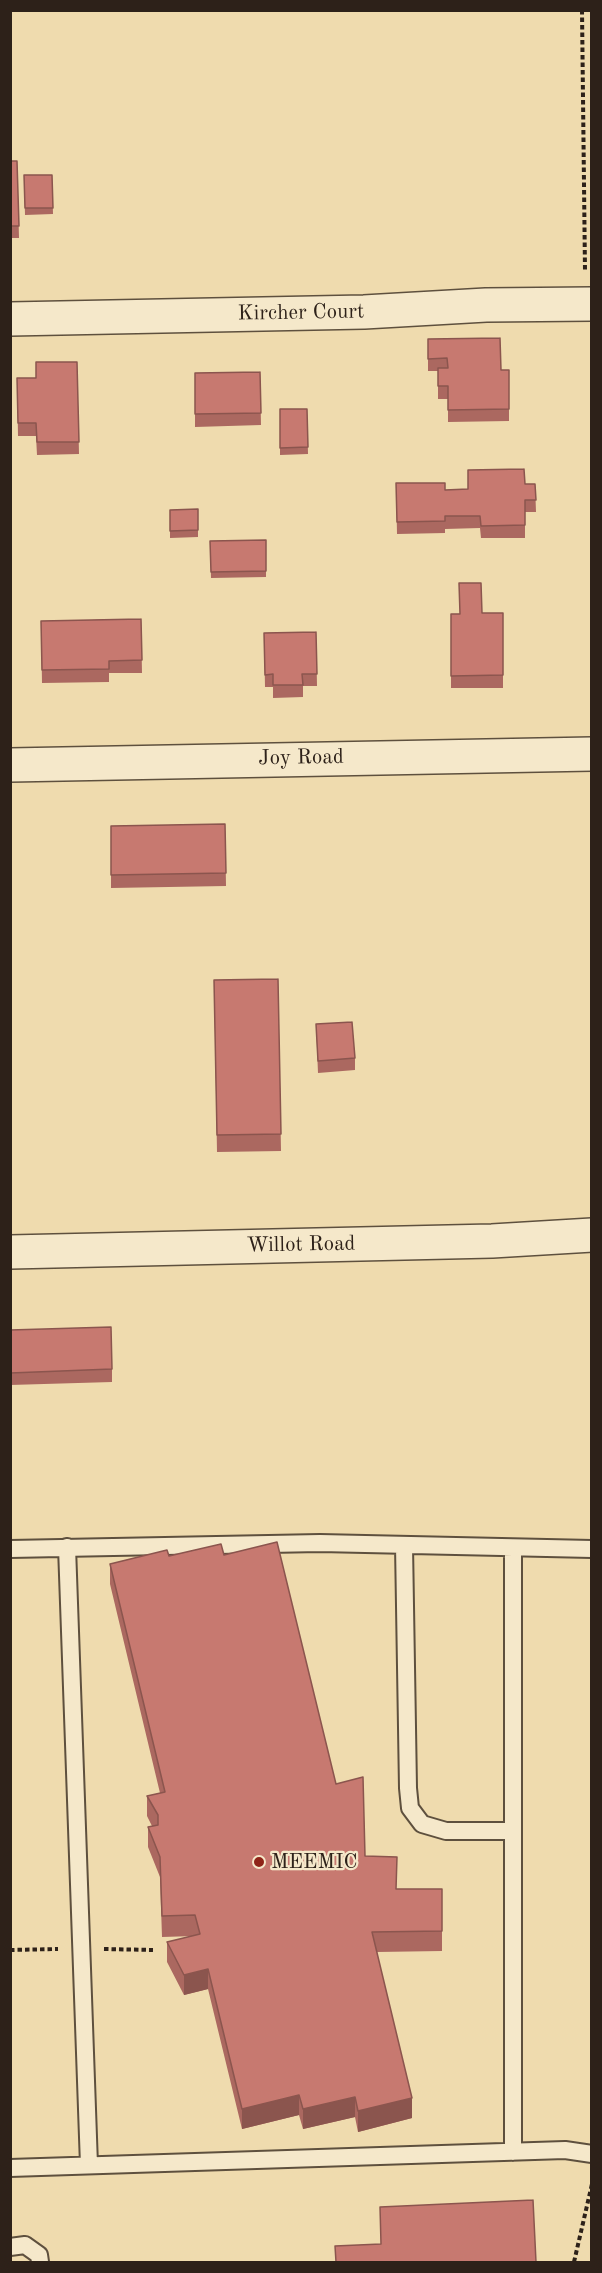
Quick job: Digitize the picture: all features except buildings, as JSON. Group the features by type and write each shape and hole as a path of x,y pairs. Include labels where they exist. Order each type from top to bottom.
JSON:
{"street":[{"name":"Kircher Court","path":"10,319 364,312 486,305 588,304"},
{"name":"Joy Road","path":"10,765 591,754"},
{"name":"Willot Road","path":"10,1252 492,1241 591,1235"}],"lane":[{"path":"10,1549 320,1543 591,1549"},
{"path":"404,1545 410,1808 422,1824 446,1831 513,1831"},
{"path":"67,1547 89,2165"},
{"path":"513,1548 513,2152"},
{"path":"10,2168 565,2150 591,2154"},
{"path":"10,2247 26,2246 39,2255 40,2262"}],"path":[{"path":"582,10 588,304"},
{"path":"574,2262 591,2184"}],"place":[{"name":"MEEMIC","path":"259,1862"}]}
